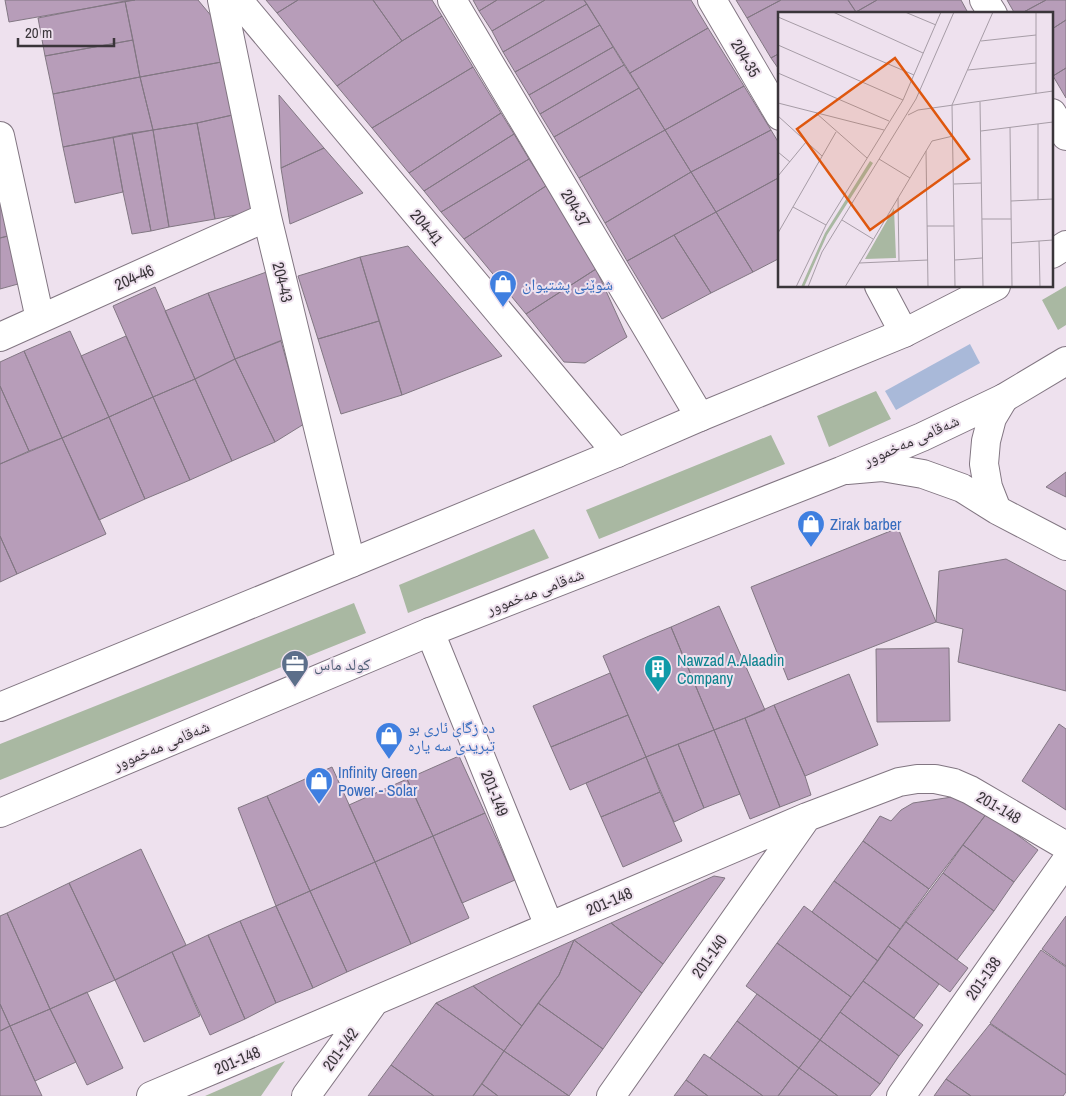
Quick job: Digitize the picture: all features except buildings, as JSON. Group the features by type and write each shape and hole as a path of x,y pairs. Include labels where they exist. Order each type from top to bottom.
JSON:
{"main road":[{"name":"204-43","path":"222,0 267,218 351,563"},
{"name":"204-41","path":"238,0 617,453"},
{"name":"204-37","path":"452,0 700,417"},
{"name":"204-35","path":"712,0 778,113"},
{"path":"984,0 991,12"},
{"path":"1054,117 1066,136"},
{"path":"0,140 40,319"},
{"name":"204-46","path":"0,337 267,218"},
{"path":"1054,253 1066,245"},
{"path":"880,288 904,334"},
{"path":"0,707 904,334 992,288"},
{"name":"شەقامی مەخموور","path":"0,813 430,632 841,470 922,436 1004,398 1066,362"},
{"path":"997,510 988,487 984,464 986,441 992,418 1004,398"},
{"path":"841,470 882,468 923,474 962,488 997,510 1066,546"},
{"name":"201-149","path":"430,632 549,926"},
{"name":"201-148","path":"151,1096 807,817 899,782 935,779 954,783 970,790 1066,846"},
{"name":"201-140","path":"611,1096 807,817"},
{"name":"201-138","path":"901,1096 1066,861"},
{"name":"201-142","path":"306,1096 374,1001"}],"green space":[{"path":"1066,286 1066,325 1058,330 1042,300"},
{"path":"876,391 891,419 829,447 817,416"},
{"path":"771,435 785,464 599,539 586,510"},
{"path":"534,529 549,558 408,613 399,585"},
{"path":"354,603 366,633 0,780 0,744"},
{"path":"285,1061 261,1096 205,1096"}],"water":[{"path":"970,344 980,363 896,410 885,391"}],"place":[{"name":"شوێنی پشتیوان","path":"503,308"},
{"name":"Zirak barber","path":"811,548"},
{"name":"كولد ماس","path":"295,688"},
{"name":"Nawzad A.Alaadin Company","path":"658,693"},
{"name":"ده زگاى ئاری بو تبریدی سە یارە","path":"389,760"},
{"name":"Infinity Green Power - Solar","path":"319,805"}]}
